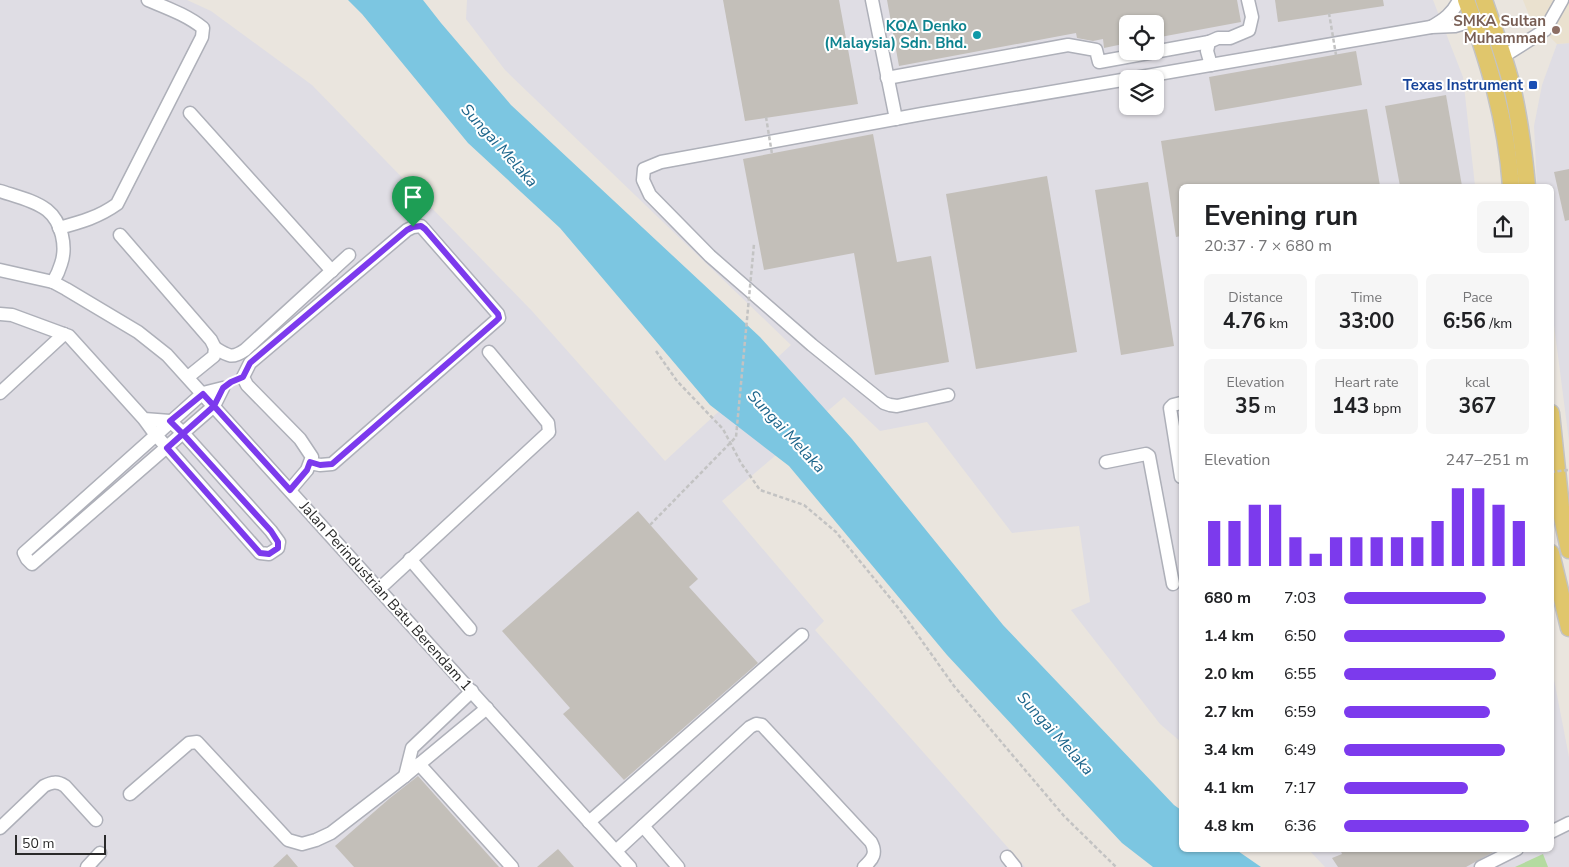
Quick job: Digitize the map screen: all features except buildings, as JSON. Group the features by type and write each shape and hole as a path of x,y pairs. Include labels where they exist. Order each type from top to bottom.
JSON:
{"main road":[{"path":"1466,0 1481,18 1504,56 1518,114 1527,184"},
{"path":"1484,0 1481,18 1503,122 1511,184"},
{"path":"1554,441 1562,517 1569,550"},
{"path":"1554,566 1569,628"}],"street":[{"path":"59,228 85,221 104,213 117,204 202,37 203,28 183,15 148,0"},
{"path":"872,0 896,119"},
{"path":"887,78 1068,45 1096,50 1099,62 1209,42 1218,38 1230,38 1249,30 1252,17 1248,0"},
{"path":"1431,27 1454,10 1459,0"},
{"path":"1504,56 1545,30 1562,0"},
{"path":"1164,73 1431,27 1455,26 1481,18"},
{"path":"1209,42 1207,51 1211,65"},
{"path":"948,395 897,406 884,403 819,351 710,256 650,195 643,180 644,169 660,162 1119,81"},
{"path":"190,113 332,271"},
{"path":"0,191 33,203 48,211 59,228 64,252 62,264 53,282"},
{"path":"223,388 214,406 167,448 32,564 26,559 24,552 170,421 203,394 223,388 243,377 250,363 339,286 407,230 421,226 498,314 499,318 332,464 320,465 310,462"},
{"path":"120,235 211,340 215,348 214,356 188,377"},
{"path":"215,348 229,356 238,355 349,255"},
{"name":"Jalan Perindustrian Batu Berendam 1","path":"0,270 53,282 138,332 167,356 630,867"},
{"path":"0,314 12,315 70,336 260,553 269,554 278,548 278,542 271,531 170,421 144,419"},
{"path":"0,393 64,334"},
{"path":"379,589 549,432 548,423 489,352"},
{"path":"243,377 247,385 300,439 312,457 307,470 290,490"},
{"path":"1179,404 1170,408 1179,464"},
{"path":"1106,462 1146,454 1149,456 1173,584"},
{"path":"410,559 470,629"},
{"path":"589,822 802,635"},
{"path":"405,776 412,748 472,691"},
{"path":"130,794 189,743 197,742 288,840 302,844 331,833 405,776 487,708"},
{"path":"616,851 750,727 756,724 762,725 871,842 874,856 864,867"},
{"path":"419,764 512,867"},
{"path":"0,828 44,786 51,782 59,782 65,786 96,820"},
{"path":"1554,830 1569,823"},
{"path":"643,826 678,867"},
{"path":"1480,867 1512,852"},
{"path":"87,867 100,853"}],"path":[{"path":"1329,13 1336,55"},
{"path":"766,117 772,154"},
{"path":"650,525 736,437 754,244"},
{"path":"656,351 677,381 723,429 741,463 760,490 804,505 836,532 900,610 954,686 1064,816 1116,867"},
{"path":"1554,472 1568,470"}],"shaded area":[{"path":"0,0 187,0 211,11 312,85 532,311 665,461 791,345 505,70 466,19 467,0 1433,0 1463,77 1475,184 1179,184 1179,740 1160,724 1071,610 1090,602 1079,526 1012,533 927,422 880,431 844,397 722,501 824,621 815,630 1025,867 0,867"},
{"name":"SMKA Sultan Muhammad","path":"1523,0 1569,0 1569,43 1557,44 1530,18"},
{"path":"1569,43 1569,441 1554,325 1554,184 1537,184 1534,126 1542,85 1557,44"},
{"path":"1554,680 1569,757 1569,867 1325,867 1311,852 1554,852"}],"green space":[{"path":"1543,854 1548,867 1515,867"}],"water":[{"name":"Sungai Melaka","path":"348,0 423,0 511,105 760,337 852,439 1003,625 1179,809 1179,852 1239,852 1261,867 1153,867 1122,843 947,655 789,466 710,405 560,228 468,143 362,14"}],"place":[{"name":"SMKA Sultan Muhammad","path":"1556,30"},
{"name":"KOA Denko (Malaysia) Sdn. Bhd.","path":"977,35"},
{"name":"Texas Instrument","path":"1533,85"}],"route":[{"path":"413,227 317,305 250,363 243,377 223,388 214,406 183,434 167,448 260,553 269,554 278,548 278,542 271,531 183,434 170,421 203,394 214,406 290,490 307,470 310,462 320,465 332,464 499,318 498,314 425,229 421,226 413,227"}]}
